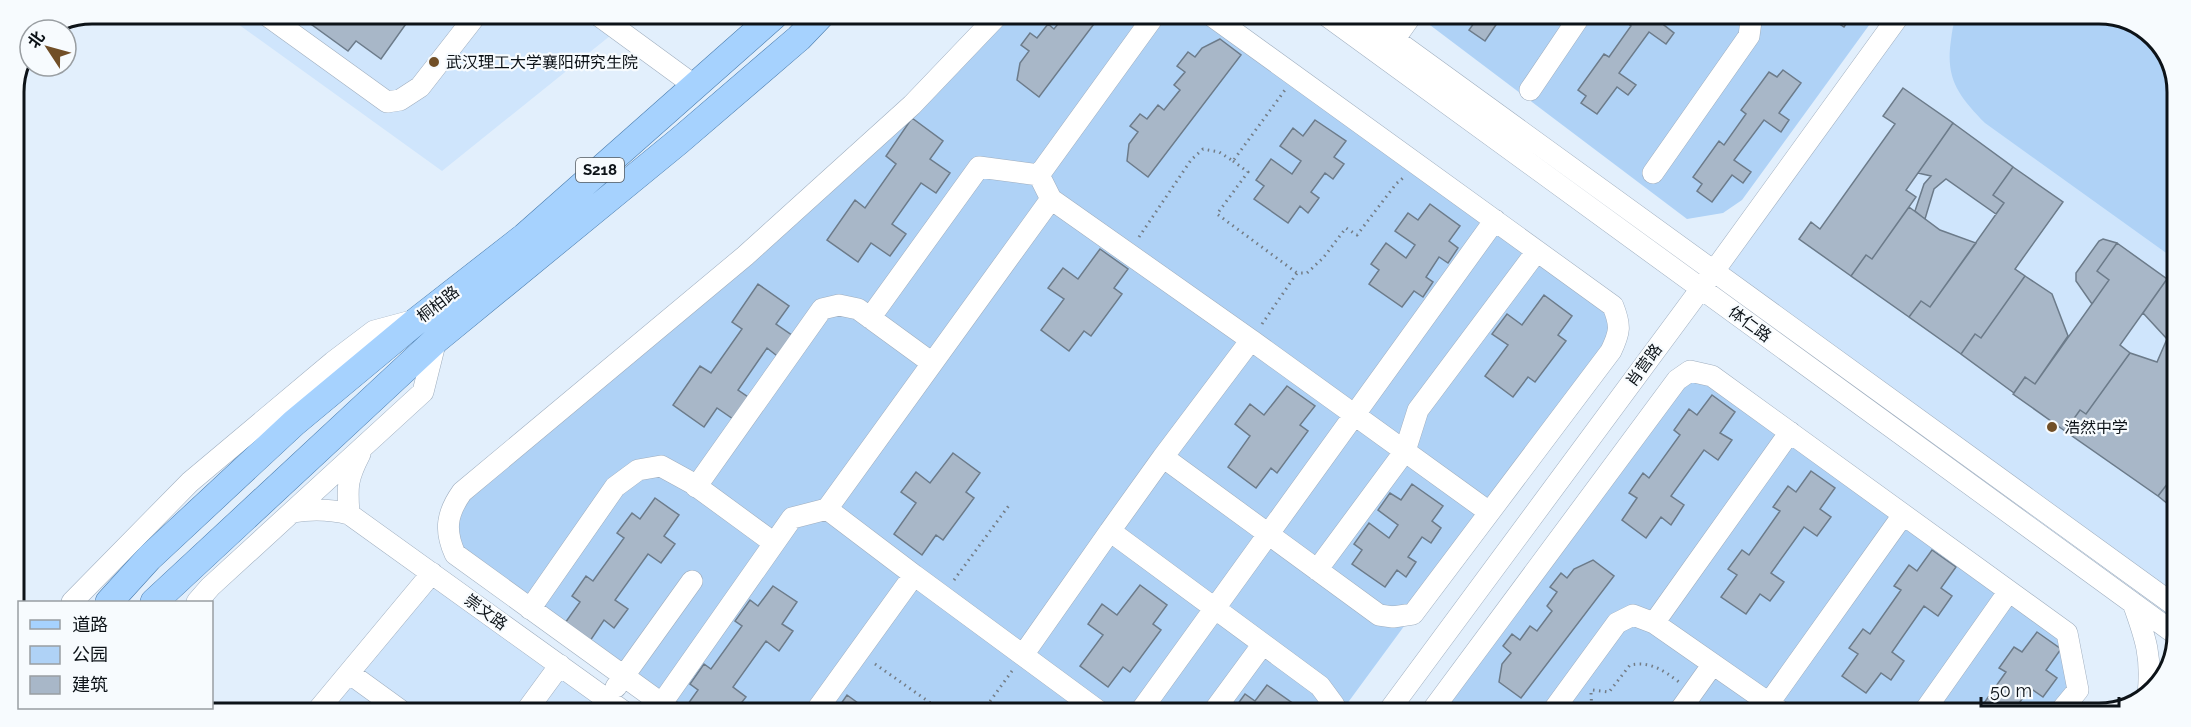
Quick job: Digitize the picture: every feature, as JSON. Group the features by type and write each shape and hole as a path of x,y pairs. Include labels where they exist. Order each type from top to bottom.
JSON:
{"main road":[{"name":"桐柏路","path":"111,601 149,558 294,423 419,319 524,237 765,24"},
{"name":"桐柏路","path":"156,601 436,340 679,141 813,24"}],"street":[{"path":"279,24 387,102 400,100 420,87 469,24"},
{"path":"610,24 694,86"},
{"path":"661,703 455,555 448,538 452,507 462,492 745,256 912,105 989,24"},
{"path":"1039,175 1148,24"},
{"path":"1163,457 1379,615 1393,617 1413,614 1611,351 1619,334 1619,322 1613,306 1223,24"},
{"name":"体仁路","path":"1338,24 2167,628"},
{"name":"体仁路","path":"1373,24 2167,599"},
{"path":"1394,39 1405,24"},
{"path":"1530,90 1575,24"},
{"path":"1653,173 1749,36 1751,24"},
{"name":"肖营路","path":"1394,703 1714,271 1893,24"},
{"path":"870,318 979,167 1039,175"},
{"path":"1039,175 1051,199 1489,512"},
{"path":"670,703 792,519 827,509 1051,199"},
{"path":"1146,703 1495,220"},
{"path":"1317,570 1405,451 1418,410 1537,251"},
{"path":"696,487 822,309 839,305 858,309 932,363"},
{"path":"74,601 190,482 333,362 374,331 419,319"},
{"path":"199,601 210,587 423,392 436,340"},
{"path":"1023,655 1163,457 1251,340"},
{"path":"1436,703 1677,380 1690,371 1712,376 2067,633 2078,690 2067,703"},
{"path":"1654,623 1790,432"},
{"path":"292,512 330,509 349,514 347,488 350,474 364,447"},
{"path":"530,609 615,487 638,470 661,466 696,487 774,543"},
{"path":"827,509 1089,703"},
{"name":"崇文路","path":"349,514 612,703"},
{"path":"1779,703 1903,514"},
{"path":"1110,531 1320,686 1333,703"},
{"path":"324,703 432,573"},
{"path":"822,703 914,575"},
{"path":"616,703 624,676 692,581"},
{"path":"2143,582 2167,589"},
{"path":"1930,703 2009,591"},
{"path":"2133,603 2147,643 2151,669 2150,680"},
{"path":"1559,703 1617,623 1633,615 1654,623 1769,703"},
{"path":"1220,703 1263,644"},
{"path":"1685,703 1713,664"},
{"path":"532,703 560,665"},
{"path":"349,673 390,703"},
{"path":"1401,693 1416,703"}],"path":[{"path":"1233,162 1295,76"},
{"path":"1128,253 1191,160 1203,149 1219,152 1248,172 1217,214 1297,273 1307,273 1323,258 1346,228 1357,235 1396,184 1412,170 1426,170"},
{"path":"1251,340 1297,273"},
{"path":"943,596 1010,504"},
{"path":"858,652 931,703"},
{"path":"989,703 1023,655"},
{"path":"1591,690 1609,692 1630,665 1642,663 1662,669 1709,703"}],"shaded area":[{"name":"武汉理工大学襄阳研究生院","path":"238,24 625,24 442,171"},
{"name":"浩然中学","path":"1893,24 2099,24 2112,25 2137,35 2158,58 2167,87 2167,589 2143,582 1714,271"},
{"path":"432,573 612,703 324,703"}],"green space":[{"path":"989,24 1223,24 1619,322 1348,703 661,703 455,554 452,507 912,105"},
{"path":"1429,24 1870,24 1742,200 1723,213 1687,219"},
{"path":"1954,24 2099,24 2112,25 2129,31 2144,41 2162,66 2167,87 2167,254 1985,123 1961,95 1952,76 1950,54"},
{"path":"1690,371 2067,633 2078,690 2067,703 1438,703"}],"building":[{"path":"311,24 406,24 381,59 356,41 348,51"},
{"path":"1048,24 1054,29 1058,24 1094,24 1039,97 1017,80 1020,63 1029,51 1021,45 1030,33 1037,38"},
{"path":"1473,24 1497,24 1485,41 1469,30"},
{"path":"1628,24 1665,24 1674,33 1666,44 1649,32 1619,73 1636,85 1628,95 1617,87 1597,114 1581,103 1586,96 1578,90 1604,54 1609,57 1631,26"},
{"path":"1220,39 1241,55 1148,177 1127,161 1129,144 1138,132 1130,126 1140,114 1147,119 1158,105 1164,110 1180,90 1174,85 1185,72 1177,66 1188,52 1195,57 1202,48"},
{"path":"1783,70 1801,83 1779,113 1789,120 1781,132 1764,120 1734,160 1751,172 1743,183 1732,175 1712,202 1697,191 1702,184 1693,177 1719,141 1724,145 1746,114 1741,110 1769,72 1777,77"},
{"path":"1903,88 1953,123 1906,190 1916,197 1872,259 1866,255 1851,276 1799,239 1811,222 1820,229 1895,124 1883,116"},
{"path":"912,118 943,141 930,159 950,173 936,193 921,183 892,224 906,234 890,256 871,243 858,262 827,240 855,200 865,208 896,164 886,156"},
{"path":"1315,120 1346,141 1334,157 1344,164 1333,179 1325,173 1311,192 1319,198 1308,213 1300,206 1288,223 1254,199 1264,186 1256,180 1271,159 1292,174 1301,161 1280,146 1293,128 1303,136"},
{"path":"1953,123 2013,167 1993,195 2004,203 1996,214 1946,179 1934,189 1925,219 1915,211 1924,184 1931,176 1918,173"},
{"path":"2013,167 2063,202 2015,269 2025,276 1981,338 1975,334 1961,354 1909,317 1921,301 1930,307 2004,203 1993,195"},
{"path":"1430,204 1460,226 1449,241 1458,248 1448,263 1439,257 1426,277 1433,282 1423,297 1414,291 1402,307 1369,284 1379,270 1371,264 1386,243 1406,258 1415,245 1395,231 1408,213 1418,220"},
{"path":"1909,207 1940,230 1976,243 1930,307 1921,301 1909,317 1851,276 1866,255 1872,259"},
{"path":"2103,239 2117,243 2097,271 2109,280 2092,304 2076,281 2076,273 2099,241"},
{"path":"2117,243 2167,279 2120,345 2130,353 2086,414 2080,410 2065,431 2013,394 2025,377 2035,384 2109,280 2097,271"},
{"path":"1100,249 1128,269 1114,288 1122,294 1091,336 1084,331 1069,351 1041,330 1064,299 1048,288 1063,268 1078,279"},
{"path":"2025,276 2052,294 2068,336 2035,384 2025,377 2014,393 1961,354 1975,334 1981,338"},
{"path":"2167,279 2167,339 2143,313"},
{"path":"758,284 789,306 776,324 796,338 781,359 767,348 738,390 751,399 736,421 717,408 704,427 673,405 700,366 711,373 742,329 732,322"},
{"path":"1544,295 1572,316 1558,335 1566,341 1535,382 1528,377 1513,397 1485,376 1508,345 1492,334 1507,314 1522,325"},
{"path":"2167,339 2167,484 2158,496 2065,431 2080,410 2086,414 2130,353 2157,362"},
{"path":"1287,386 1315,406 1300,425 1308,431 1277,473 1271,468 1256,488 1228,467 1250,436 1235,424 1250,404 1264,415"},
{"path":"1712,395 1735,412 1720,433 1732,440 1718,460 1704,450 1671,496 1684,505 1671,525 1661,517 1646,538 1622,520 1637,498 1629,493 1643,473 1649,478 1680,435 1674,430 1689,409 1697,415"},
{"path":"953,453 980,473 966,492 974,498 943,540 936,535 922,555 894,534 916,503 901,492 916,472 930,483"},
{"path":"1811,471 1835,488 1820,509 1831,517 1817,536 1804,527 1771,573 1784,582 1770,601 1760,594 1746,614 1721,597 1737,575 1728,569 1742,550 1749,555 1780,511 1773,507 1788,486 1796,492"},
{"path":"1412,484 1443,506 1432,521 1441,528 1431,543 1422,537 1408,557 1416,562 1406,577 1397,570 1385,587 1352,564 1362,550 1354,544 1369,523 1389,538 1398,525 1378,510 1390,493 1401,500"},
{"path":"2167,484 2167,503 2158,496"},
{"path":"655,498 679,515 664,536 675,544 661,563 648,554 615,600 628,609 614,628 604,620 590,641 565,623 580,602 572,596 586,576 593,581 624,538 617,533 632,513 640,519"},
{"path":"1932,550 1956,567 1941,588 1952,596 1938,616 1924,606 1892,652 1904,661 1891,680 1881,673 1866,693 1842,676 1858,654 1849,648 1863,629 1870,634 1901,590 1894,586 1909,565 1917,571"},
{"path":"1593,560 1614,576 1521,698 1499,682 1502,664 1511,653 1503,646 1512,634 1520,640 1530,626 1537,631 1552,611 1547,606 1557,592 1550,587 1561,573 1567,578 1574,569"},
{"path":"1140,585 1167,605 1153,624 1161,630 1130,672 1123,667 1108,687 1080,666 1103,635 1088,624 1102,604 1117,615"},
{"path":"773,586 797,602 782,624 793,631 779,651 766,641 733,687 746,697 741,703 689,703 698,690 690,684 704,664 711,669 742,626 735,621 750,600 758,606"},
{"path":"2037,632 2061,649 2046,670 2057,678 2043,697 2030,688 2019,703 1984,703 2006,672 1999,668 2014,647 2022,652"},
{"path":"1267,685 1292,703 1238,703 1245,694 1255,701"},
{"path":"847,695 858,703 842,703"}],"place":[{"name":"武汉理工大学襄阳研究生院","path":"434,62"},
{"name":"浩然中学","path":"2052,427"}]}
